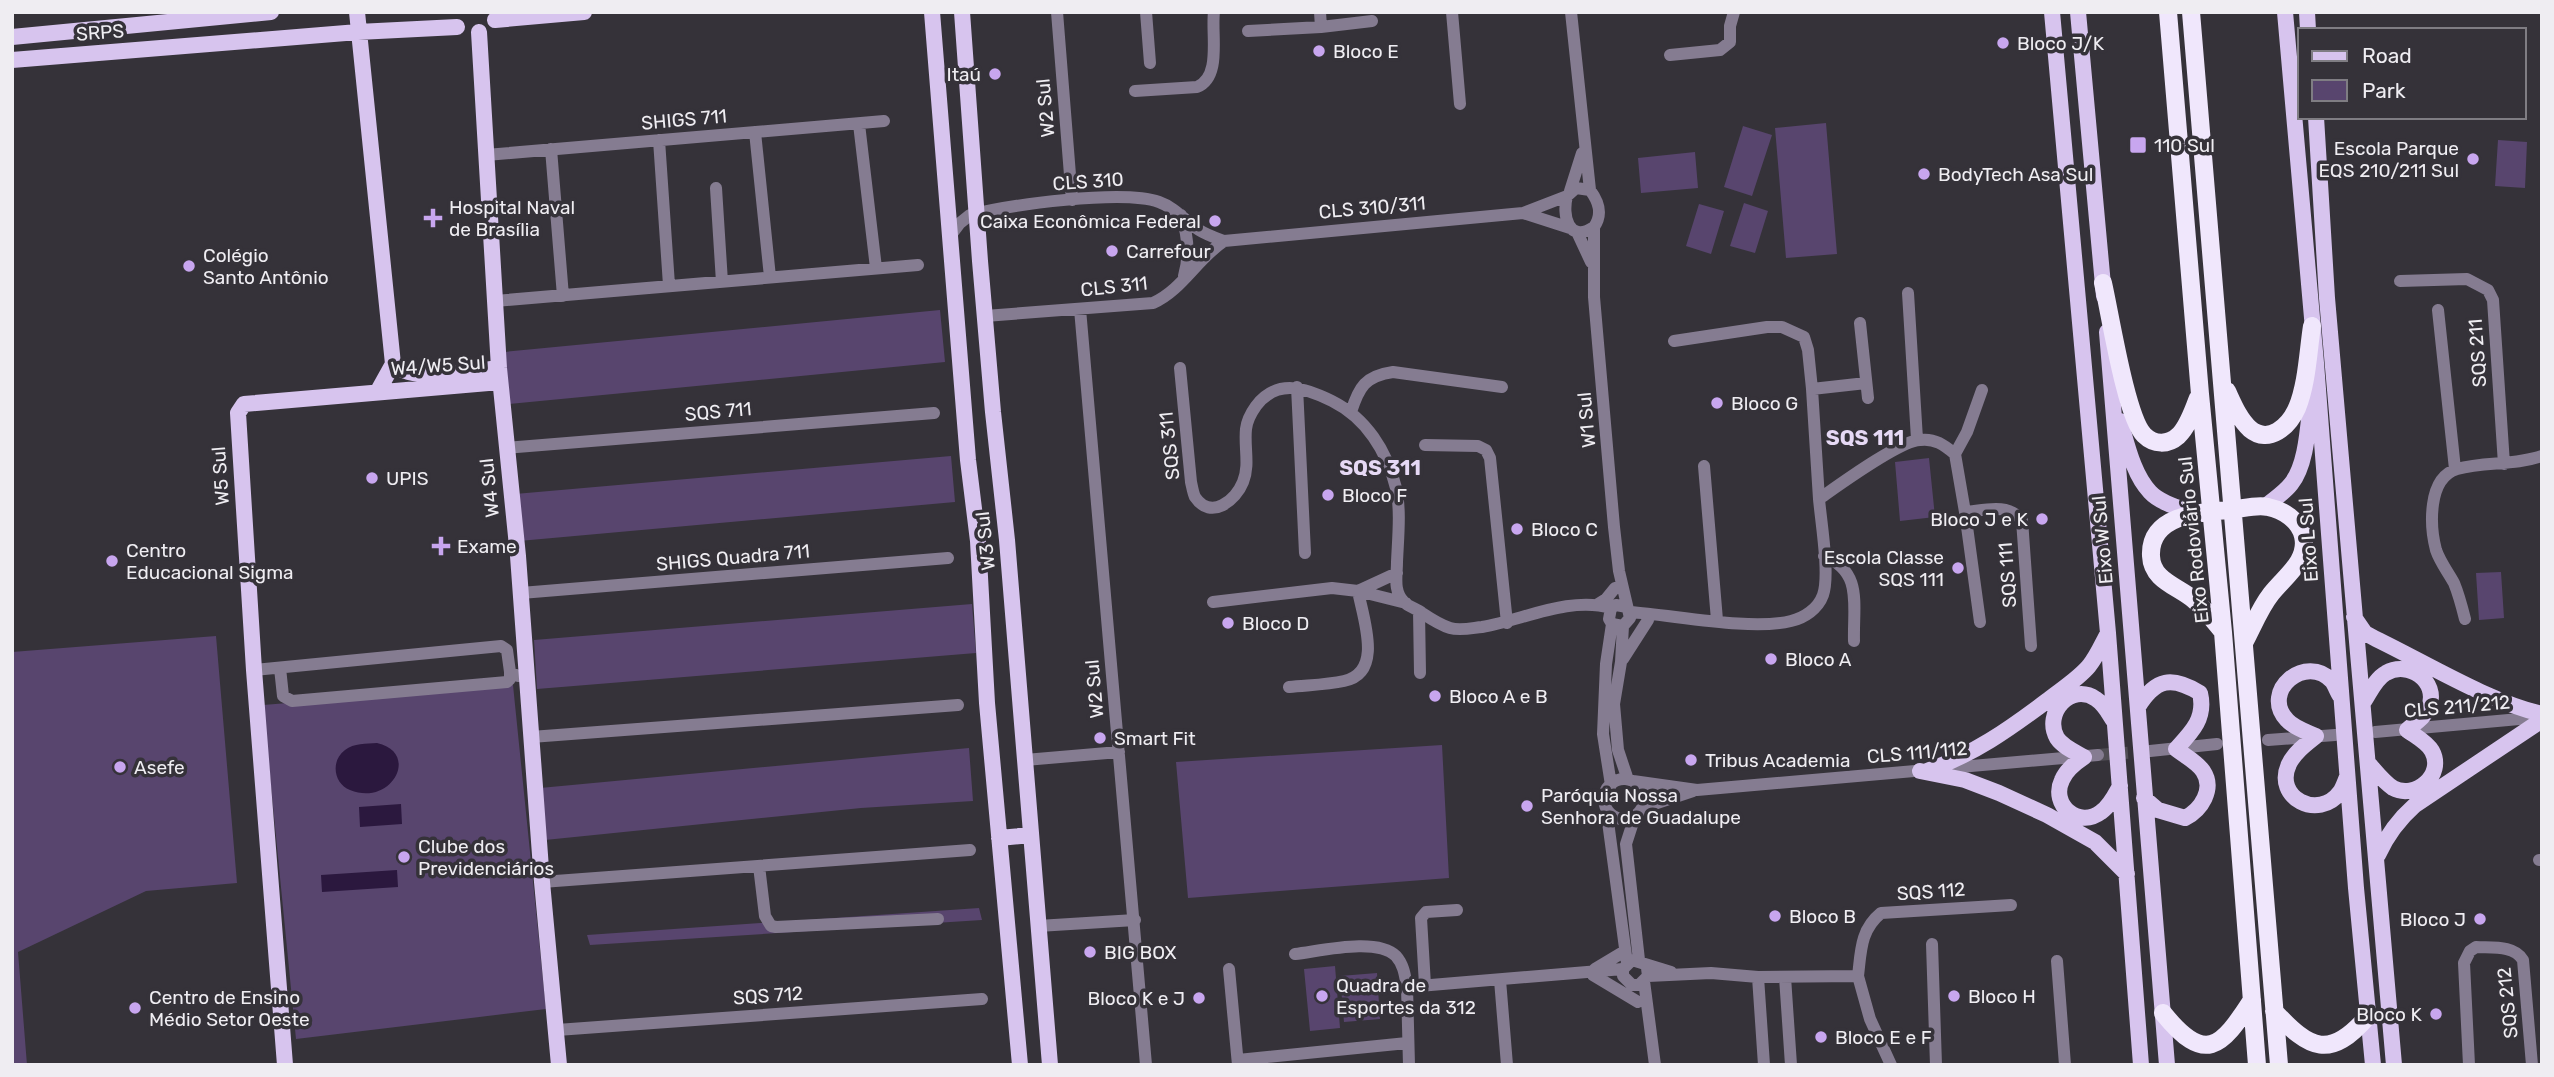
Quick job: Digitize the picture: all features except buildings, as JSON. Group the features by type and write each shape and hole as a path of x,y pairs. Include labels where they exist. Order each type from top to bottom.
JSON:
{"highway":[{"name":"Eixo Rodoviário Sul","path":"2168,12 2223,632 2257,1065"},
{"path":"2191,12 2278,1065"},
{"path":"2103,283 2134,418 2144,434 2156,443 2169,442 2180,435 2200,394"},
{"path":"2221,379 2240,417 2250,429 2259,434 2272,435 2285,427 2297,408 2312,326"},
{"path":"2223,632 2194,599 2159,576 2151,556 2157,536 2177,518 2194,513 2266,506 2292,518 2300,528 2304,550 2298,563 2271,594 2245,641"},
{"path":"2162,1013 2178,1032 2191,1041 2205,1045 2222,1040 2233,1029 2252,1000"},
{"path":"2274,1011 2294,1032 2309,1042 2323,1045 2339,1042 2353,1034 2368,1016"}],"main road":[{"name":"SRPS","path":"12,37 271,12"},
{"path":"357,12 393,365 378,391"},
{"path":"449,12 457,27"},
{"path":"358,32 457,27 471,33 486,30 496,16 584,12"},
{"name":"W3 Sul","path":"932,12 968,460 978,541 987,703 1020,1065"},
{"name":"W3 Sul","path":"961,12 1051,1065"},
{"name":"Eixo W Sul","path":"2052,12 2108,633 2141,1065"},
{"name":"Eixo W Sul","path":"2078,12 2167,1065"},
{"name":"Eixo L Sul","path":"2285,12 2373,1065"},
{"name":"SRPS","path":"12,60 358,32"},
{"name":"W4 Sul","path":"479,32 499,375 521,593 542,882 559,1065"},
{"path":"323,35 345,44 361,60"},
{"name":"Eixo L Sul","path":"2316,119 2327,298 2354,617 2370,765 2394,1065"},
{"path":"2266,506 2290,485 2298,474 2316,363"},
{"name":"W4/W5 Sul","path":"393,365 401,371 420,375 499,375"},
{"name":"W4/W5 Sul","path":"378,391 499,375"},
{"path":"2110,387 2130,454 2151,493 2194,513"},
{"name":"W5 Sul","path":"285,1065 254,670 238,412 244,404 378,391"},
{"path":"978,541 992,547 1007,540"},
{"path":"980,569 987,562 994,560 1009,567"},
{"path":"2354,617 2365,633 2376,639 2542,717"},
{"path":"1924,771 1958,760 1988,744 2038,708 2091,664 2108,633"},
{"path":"2363,703 2376,682 2385,673 2396,669 2409,669 2419,674 2427,682 2431,694 2430,705 2423,717 2407,730 2432,750 2434,771 2427,783 2407,792 2394,788 2370,765"},
{"path":"2341,697 2332,681 2312,671 2290,677 2280,688 2278,698 2280,710 2287,720 2316,736 2301,748 2289,763 2286,787 2294,798 2305,805 2328,803 2340,792 2347,777"},
{"path":"2138,708 2147,693 2161,683 2173,681 2186,684 2200,694 2203,705 2201,719 2176,749 2202,771 2207,780 2204,802 2196,813 2185,818 2158,810 2144,798"},
{"path":"2091,756 2058,740 2053,727 2053,714 2061,701 2072,695 2084,694 2095,698 2115,722"},
{"path":"2377,857 2385,839 2414,805 2542,717"},
{"path":"2091,756 2071,767 2062,779 2060,804 2069,813 2088,818 2100,814 2120,786"},
{"path":"1924,771 1965,780 2047,815 2095,842 2127,874"},
{"path":"999,838 1032,843"},
{"path":"1000,855 1032,843"}],"street":[{"name":"W2 Sul","path":"1057,12 1072,200"},
{"path":"1146,12 1150,63"},
{"path":"1205,12 1212,36"},
{"path":"1135,91 1196,87 1203,84 1212,69 1214,12"},
{"path":"1320,12 1321,27"},
{"path":"1452,12 1460,104"},
{"path":"1571,12 1590,190 1598,204 1599,212 1598,221 1588,231 1573,230 1565,212 1584,145"},
{"path":"1670,55 1720,50 1730,42 1730,26 1734,12"},
{"path":"1248,31 1372,22"},
{"name":"SHIGS 711","path":"486,155 884,121"},
{"path":"859,124 876,268"},
{"path":"755,132 770,277"},
{"path":"659,140 669,285"},
{"path":"551,149 563,296"},
{"path":"1569,194 1580,187 1590,190"},
{"path":"716,188 722,282"},
{"name":"CLS 310/311","path":"1224,241 1523,213 1569,194"},
{"name":"CLS 310","path":"951,234 960,223 977,214 1072,200 1137,197 1163,204 1199,230 1224,241"},
{"name":"CLS 310/311","path":"1523,213 1573,230"},
{"path":"1181,215 1188,251 1182,282"},
{"name":"W1 Sul","path":"1594,227 1594,297 1619,571 1606,664 1603,734 1611,785"},
{"name":"W1 Sul","path":"1573,230 1593,266"},
{"name":"CLS 311","path":"985,316 1153,303 1164,298 1199,261 1224,241"},
{"path":"495,301 918,265"},
{"name":"SQS 211","path":"2400,281 2467,279 2488,290 2493,300 2504,464"},
{"path":"1908,293 1917,439"},
{"name":"W2 Sul","path":"1080,309 1146,1065"},
{"name":"SQS 211","path":"2438,310 2455,469"},
{"path":"1860,323 1868,398"},
{"path":"1614,613 1667,614 1760,624 1789,622 1816,608 1824,595 1824,556 1812,389 1804,337 1782,327 1767,327 1674,341"},
{"name":"SQS 311","path":"1180,368 1191,482 1195,497 1205,506 1216,508 1228,504 1244,481 1247,467 1246,430 1250,414 1261,399 1273,391 1297,387"},
{"path":"1351,412 1360,390 1378,374 1393,372 1502,387"},
{"path":"1812,389 1866,383"},
{"path":"1305,554 1297,387 1351,412 1370,429 1396,489 1396,586 1406,603"},
{"path":"1819,499 1872,463 1917,439 1942,443 1955,454 1967,432 1982,390"},
{"name":"SQS 711","path":"506,448 934,413"},
{"path":"1425,445 1479,446 1486,450 1490,458 1507,623"},
{"name":"SQS 111","path":"1955,454 1980,622"},
{"path":"2465,619 2459,596 2436,549 2433,507 2436,490 2455,469 2504,464 2542,456"},
{"path":"1704,467 1717,621"},
{"name":"SQS 111","path":"1965,512 2007,509 2022,520 2031,646"},
{"path":"1824,556 1846,569 1852,582 1854,641"},
{"name":"SHIGS Quadra 711","path":"521,593 948,558"},
{"name":"W1 Sul","path":"1619,571 1615,588 1606,599 1614,613 1621,662 1614,704 1615,734 1631,780"},
{"path":"1358,591 1397,573"},
{"path":"1213,602 1332,587 1406,603 1434,622 1452,629 1507,623 1576,604 1648,620 1667,614"},
{"path":"1289,687 1344,681 1361,671 1367,659 1368,645 1358,591"},
{"path":"1419,611 1420,673"},
{"path":"1621,662 1648,620"},
{"path":"254,670 501,646 507,650 510,679 507,682 292,701 283,696 279,668"},
{"path":"510,672 518,676 528,675"},
{"path":"531,737 958,705"},
{"name":"CLS 211/212","path":"2375,732 2542,717"},
{"path":"2268,740 2335,735"},
{"path":"2150,751 2217,744"},
{"path":"1025,760 1119,752"},
{"name":"CLS 111/112","path":"1631,780 1697,790 2091,756"},
{"path":"1648,1020 1638,1002 1606,807 1606,792 1616,781 1631,780 1641,788 1644,798 1626,844 1634,970 1648,1020 1655,1065"},
{"name":"CLS 111/112","path":"1639,812 1697,790"},
{"path":"1606,807 1615,817 1622,819 1639,812"},
{"path":"542,882 971,850"},
{"path":"759,866 765,916 771,926 938,919"},
{"name":"SQS 112","path":"1891,1065 1870,1019 1858,976 1866,928 1881,913 2011,905"},
{"path":"1425,985 1421,918 1426,912 1457,910"},
{"path":"1038,926 1135,920"},
{"path":"1932,944 1936,1065"},
{"path":"1295,954 1375,945 1396,956 1403,967 1407,987 1409,1065"},
{"name":"SQS 212","path":"2469,1065 2465,963 2470,951 2476,947 2512,949 2524,960 2536,1048 2532,1065"},
{"path":"2057,961 2063,1065"},
{"path":"1229,969 1238,1062 1407,1042"},
{"path":"1589,973 1634,970"},
{"path":"1407,987 1634,970 1758,977 1858,976"},
{"path":"1589,973 1638,1002"},
{"path":"1758,977 1764,1065"},
{"path":"1785,977 1791,1065"},
{"path":"1500,979 1507,1065"},
{"name":"SQS 712","path":"557,1030 982,999"}],"green space":[{"path":"1826,123 1837,254 1786,258 1775,128"},
{"path":"1743,126 1772,135 1752,196 1724,187"},
{"path":"2498,140 2527,142 2525,188 2495,186"},
{"path":"1695,152 1698,188 1641,193 1638,158"},
{"path":"1744,203 1768,211 1755,253 1730,246"},
{"path":"1699,204 1724,211 1711,254 1686,246"},
{"path":"940,310 945,362 509,404 504,352"},
{"path":"951,456 955,502 519,541 515,494"},
{"path":"1929,458 1935,517 1900,521 1895,462"},
{"path":"2501,572 2504,618 2479,620 2476,573"},
{"path":"972,604 976,653 537,689 534,640"},
{"name":"Asefe","path":"216,636 237,883 146,891 18,952 27,1065 12,1065 12,652"},
{"name":"Clube dos Previdenciários","path":"513,685 546,1009 296,1039 263,705"},
{"path":"1442,745 1449,878 1188,898 1176,762"},
{"path":"969,748 973,801 861,808 545,840 540,788"},
{"path":"979,908 982,920 590,945 587,935"},
{"name":"Quadra de Esportes da 312","path":"1335,966 1340,1028 1310,1031 1304,969"},
{"path":"1377,973 1380,1019 1344,1022 1340,976"}],"shaded area":[{"path":"377,743 390,749 397,757 399,767 388,785 378,791 365,793 350,790 340,783 336,766 340,755 352,746"},
{"path":"401,804 402,824 360,827 359,807"},
{"path":"397,870 398,887 322,892 321,875"}],"tunnel":[{"path":"2098,755 2150,751"}],"place":[{"name":"Bloco J/K","path":"2003,43"},
{"name":"Bloco E","path":"1319,51"},
{"name":"Itaú","path":"995,74"},
{"name":"110 Sul","path":"2138,145"},
{"name":"Escola Parque EQS 210/211 Sul","path":"2473,159"},
{"name":"BodyTech Asa Sul","path":"1924,174"},
{"name":"Hospital Naval de Brasília","path":"433,218"},
{"name":"Caixa Econômica Federal","path":"1215,221"},
{"name":"Carrefour","path":"1112,251"},
{"name":"Colégio Santo Antônio","path":"189,266"},
{"name":"Bloco G","path":"1717,403"},
{"name":"UPIS","path":"372,478"},
{"name":"Bloco F","path":"1328,495"},
{"name":"Bloco J e K","path":"2042,519"},
{"name":"Bloco C","path":"1517,529"},
{"name":"Exame","path":"441,546"},
{"name":"Centro Educacional Sigma","path":"112,561"},
{"name":"Escola Classe SQS 111","path":"1958,568"},
{"name":"Bloco D","path":"1228,623"},
{"name":"Bloco A","path":"1771,659"},
{"name":"Bloco A e B","path":"1435,696"},
{"name":"Smart Fit","path":"1100,738"},
{"name":"Tribus Academia","path":"1691,760"},
{"name":"Asefe","path":"120,767"},
{"name":"Paróquia Nossa Senhora de Guadalupe","path":"1527,806"},
{"name":"Clube dos Previdenciários","path":"404,857"},
{"name":"Bloco B","path":"1775,916"},
{"name":"Bloco J","path":"2480,919"},
{"name":"BIG BOX","path":"1090,952"},
{"name":"Quadra de Esportes da 312","path":"1322,996"},
{"name":"Bloco H","path":"1954,996"},
{"name":"Bloco K e J","path":"1199,998"},
{"name":"Centro de Ensino Médio Setor Oeste","path":"135,1008"},
{"name":"Bloco K","path":"2436,1014"},
{"name":"Bloco E e F","path":"1821,1037"}],"district":[{"name":"SQS 111","path":"1865,438"},
{"name":"SQS 311","path":"1380,468"}]}
